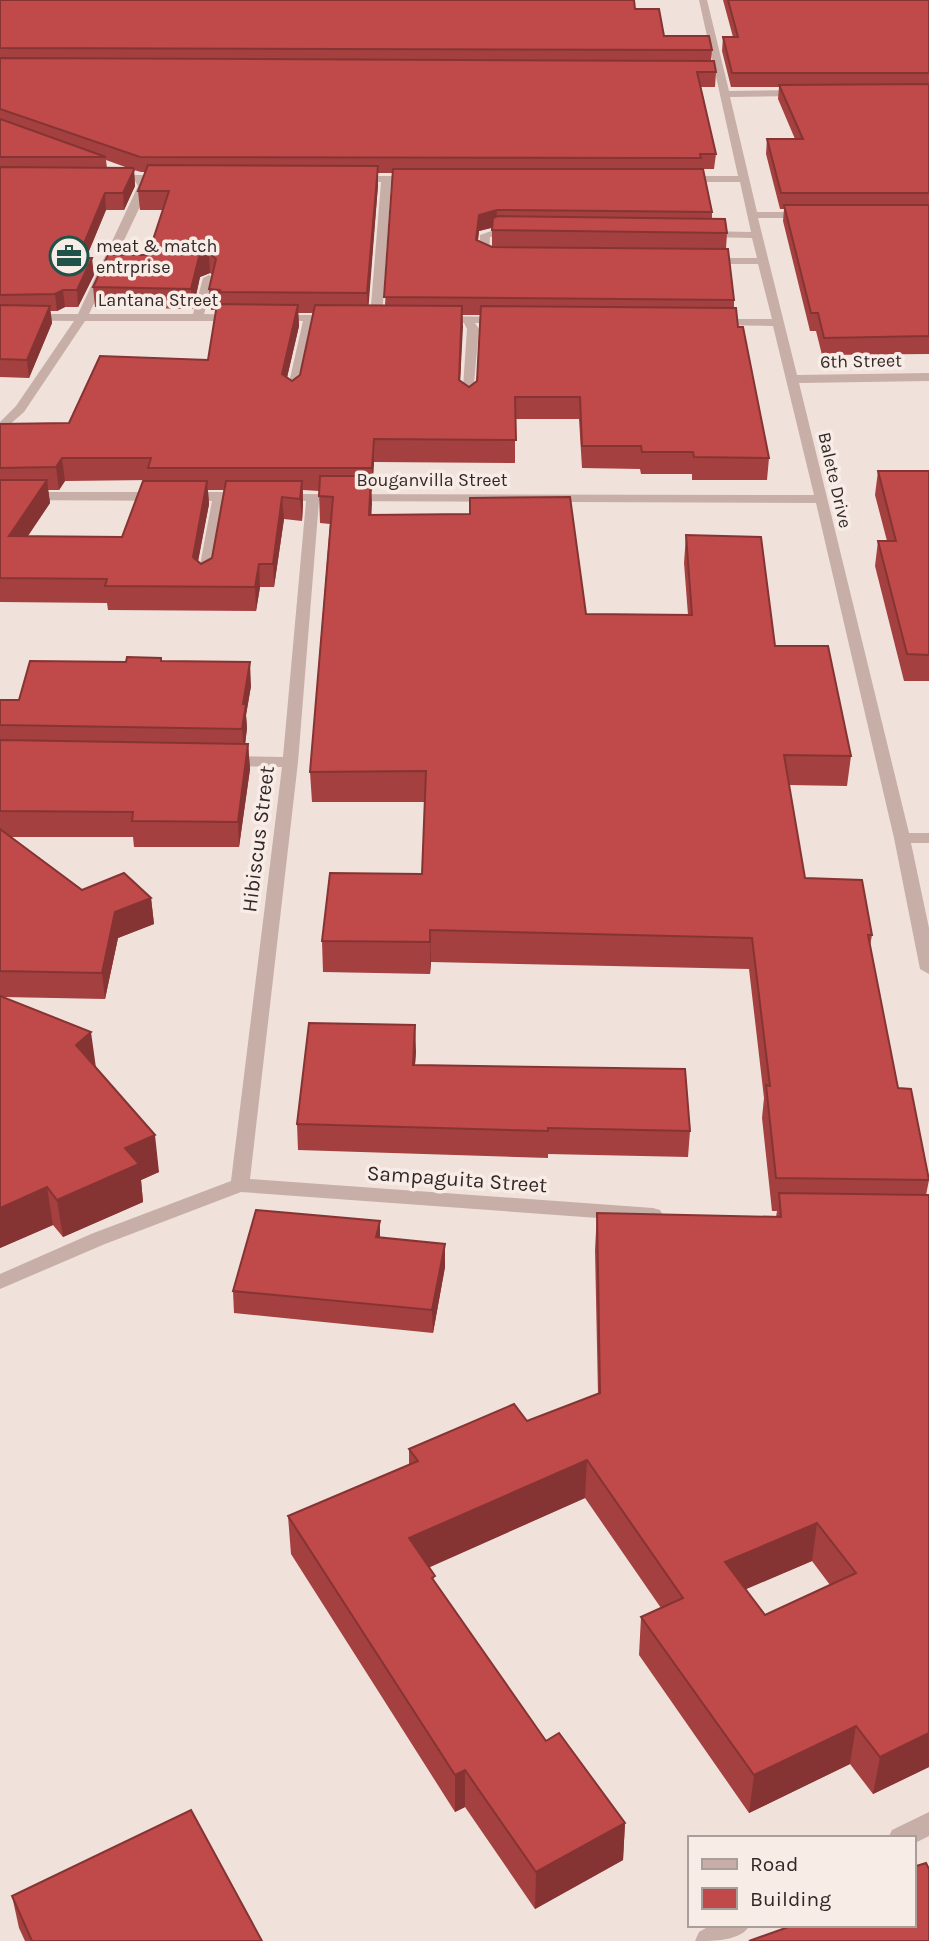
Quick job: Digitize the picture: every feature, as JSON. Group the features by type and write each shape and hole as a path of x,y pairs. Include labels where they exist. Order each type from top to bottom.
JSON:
{"street":[{"name":"Balete Drive","path":"703,0 711,70 723,94 794,379 902,838 929,969"},
{"path":"723,94 821,93"},
{"path":"0,429 20,409 82,317 141,194 144,186 139,178 105,166"},
{"path":"102,178 181,178"},
{"path":"340,178 427,179"},
{"path":"376,318 386,179"},
{"path":"676,179 744,179"},
{"path":"752,215 814,215"},
{"path":"505,258 483,255 485,236 497,232 523,232"},
{"path":"693,234 758,235"},
{"path":"698,261 763,261"},
{"path":"196,318 202,309 209,278"},
{"name":"Lantana Street","path":"0,317 349,318"},
{"path":"292,396 309,318"},
{"path":"362,318 389,318"},
{"path":"428,319 508,320"},
{"path":"467,319 473,329 468,401"},
{"path":"697,322 778,323"},
{"name":"6th Street","path":"794,379 929,377"},
{"name":"Bouganvilla Street","path":"0,496 821,499"},
{"path":"204,581 219,496"},
{"name":"Hibiscus Street","path":"240,1185 290,762 313,497"},
{"path":"215,760 290,762"},
{"path":"902,838 929,838"},
{"name":"Sampaguita Street","path":"0,1282 109,1235 240,1185 673,1217"},
{"path":"905,1836 929,1823"},
{"path":"708,1941 733,1927"}],"building":[{"path":"0,0 634,0 635,9 659,9 664,36 709,36 712,50 0,48"},
{"path":"728,0 929,0 929,73 732,73 723,37 738,37"},
{"path":"0,58 714,61 716,72 697,72 716,154 700,154 701,158 140,157 0,109"},
{"path":"929,84 929,193 781,193 767,139 803,139 779,85"},
{"path":"0,119 106,157 0,157"},
{"path":"148,165 378,166 367,293 219,292 220,290 209,289 216,259 209,253 199,257 191,289 93,287 108,255 148,255 169,191 138,191"},
{"path":"0,167 133,168 123,193 105,193 78,258 92,258 77,290 63,290 55,294 0,295"},
{"path":"393,169 703,169 712,212 497,210 479,215 476,240 492,247 728,249 734,300 384,297"},
{"path":"784,205 929,205 929,336 824,338 818,313 811,313"},
{"path":"493,218 725,219 727,233 492,230"},
{"path":"217,304 298,305 282,374 292,381 300,375 315,305 462,306 459,380 469,387 477,381 481,306 736,308 738,327 743,327 769,458 694,457 693,452 642,452 641,446 582,446 580,397 515,397 516,440 374,439 372,468 148,468 151,458 62,458 56,467 0,468 0,424 69,423 100,356 208,360"},
{"path":"0,305 50,306 27,360 0,359"},
{"path":"878,471 929,471 929,655 907,654 878,541 896,541"},
{"path":"320,476 371,476 369,515 470,514 470,498 570,497 586,614 692,615 686,535 761,537 775,646 828,646 851,756 784,755 805,878 862,880 872,935 868,935 898,1088 911,1089 929,1180 776,1178 766,1085 770,1086 752,938 430,930 430,942 322,941 330,873 422,874 426,771 310,772 333,497 319,496"},
{"path":"0,480 47,480 9,536 122,537 143,481 207,481 193,557 201,564 212,558 226,481 302,481 300,499 282,497 273,564 259,564 255,587 105,586 107,579 0,578"},
{"path":"127,657 161,658 161,661 250,662 242,729 0,725 0,700 19,700 30,661 126,662"},
{"path":"0,740 248,744 238,822 132,821 133,812 0,811"},
{"path":"0,829 82,890 124,873 151,898 115,912 102,973 0,971"},
{"path":"0,996 91,1032 76,1045 155,1135 125,1148 139,1164 57,1200 47,1187 0,1208"},
{"path":"309,1023 415,1025 413,1065 685,1069 690,1131 548,1128 548,1131 297,1124"},
{"path":"779,1193 929,1195 929,1733 880,1757 856,1726 754,1775 641,1617 683,1598 587,1460 409,1538 435,1576 432,1578 546,1741 559,1733 625,1823 536,1872 465,1770 455,1775 288,1516 418,1461 409,1449 514,1404 527,1421 600,1393 597,1213 781,1217","holes":["817,1523 856,1573 765,1615 725,1562"]},
{"path":"256,1210 380,1221 376,1237 445,1244 432,1310 233,1291"},
{"path":"191,1810 262,1941 32,1941 12,1896"},
{"path":"926,1863 929,1869 929,1941 749,1941 788,1927 915,1927 915,1866"}],"place":[{"name":"meat & match entrprise","path":"69,256"}]}
